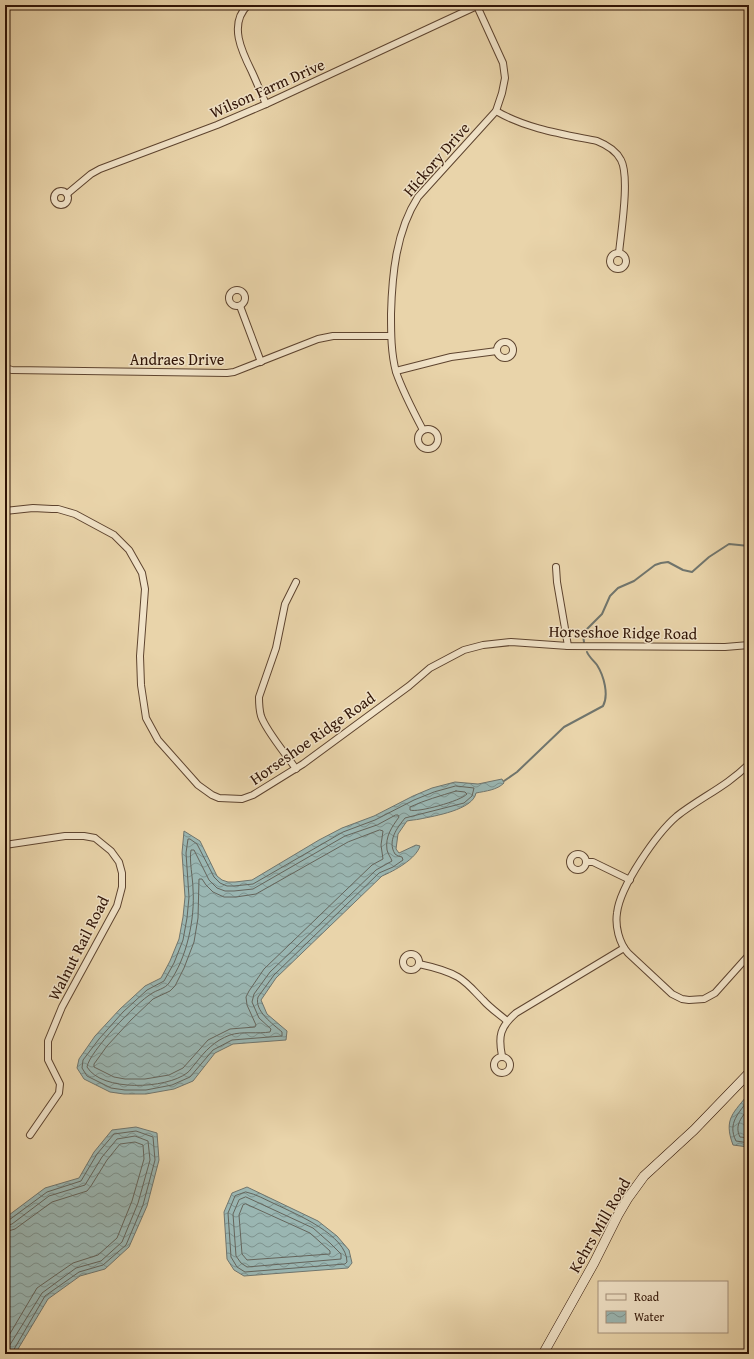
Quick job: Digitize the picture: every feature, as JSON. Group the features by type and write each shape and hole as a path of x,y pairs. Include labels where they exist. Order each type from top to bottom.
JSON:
{"main road":[{"name":"Kehrs Mill Road","path":"543,1354 594,1263 618,1215 644,1176 694,1130 749,1073"}],"street":[{"path":"248,5 244,9 239,23 238,30 240,46 266,104"},
{"name":"Wilson Farm Drive","path":"68,194 91,174 100,169 217,125 266,104 478,5"},
{"name":"Hickory Drive","path":"423,430 404,393 396,371 391,336 392,286 396,256 403,229 411,207 418,197 496,111 504,86 505,78 503,63 478,5"},
{"path":"618,5 627,5"},
{"path":"496,111 508,118 534,128 597,141 616,153 621,160 625,178 619,253"},
{"path":"240,306 261,362"},
{"name":"Andraes Drive","path":"5,368 12,370 227,373 234,372 261,362 318,339 333,336 391,336"},
{"path":"396,371 451,357 498,351"},
{"name":"Horseshoe Ridge Road","path":"5,511 32,508 58,509 69,512 83,517 114,535 129,550 142,573 145,589 140,656 141,685 146,718 158,740 198,785 219,798 242,799 253,795 296,769 409,686 430,668 464,650 483,645 511,642 568,646 749,645"},
{"path":"556,567 557,582 568,646"},
{"path":"296,582 285,604 276,648 259,697 259,705 261,716 266,725 296,769"},
{"path":"749,764 728,783 678,815 670,822 652,843 639,863 625,889 617,912 617,925 624,948 635,961 672,994 682,999 704,999 715,993 749,955"},
{"name":"Walnut Rail Road","path":"5,845 65,836 84,836 95,838 111,851 119,862 122,873 122,887 117,906 53,1026 48,1041 48,1060 60,1084 59,1092 30,1135"},
{"path":"586,862 594,862 630,880"},
{"path":"502,1056 500,1036 507,1021 516,1013 624,948"},
{"path":"419,964 434,967 458,977 507,1021"}],"water":[{"path":"502,779 504,783 491,790 476,793 468,804 461,808 443,814 407,821 398,834 396,849 399,853 416,845 420,846 418,851 398,868 382,876 276,978 261,1000 267,1014 287,1031 286,1040 233,1044 215,1053 193,1081 174,1089 146,1094 124,1094 110,1092 84,1079 77,1068 79,1059 95,1036 120,1009 145,986 161,978 179,939 185,897 182,853 184,831 200,841 217,876 222,880 235,882 252,880 342,828 374,816 432,788 455,782 478,784"},
{"path":"749,1093 749,1147 733,1145 730,1136 730,1122 735,1111"},
{"path":"136,1127 157,1133 159,1160 147,1206 129,1247 105,1269 80,1276 48,1299 15,1354 5,1354 5,1218 45,1188 79,1178 94,1152 112,1130"},
{"path":"247,1187 318,1221 337,1236 349,1250 352,1263 348,1268 244,1276 234,1270 227,1259 224,1212 232,1193"}],"waterway":[{"path":"584,642 583,636 585,631 602,614 610,596 618,588 634,581 655,565 668,562 683,570 692,572 709,557 729,544 749,546"},
{"path":"504,781 517,772 564,727 603,706 606,696 604,680 597,665 587,652"}]}
